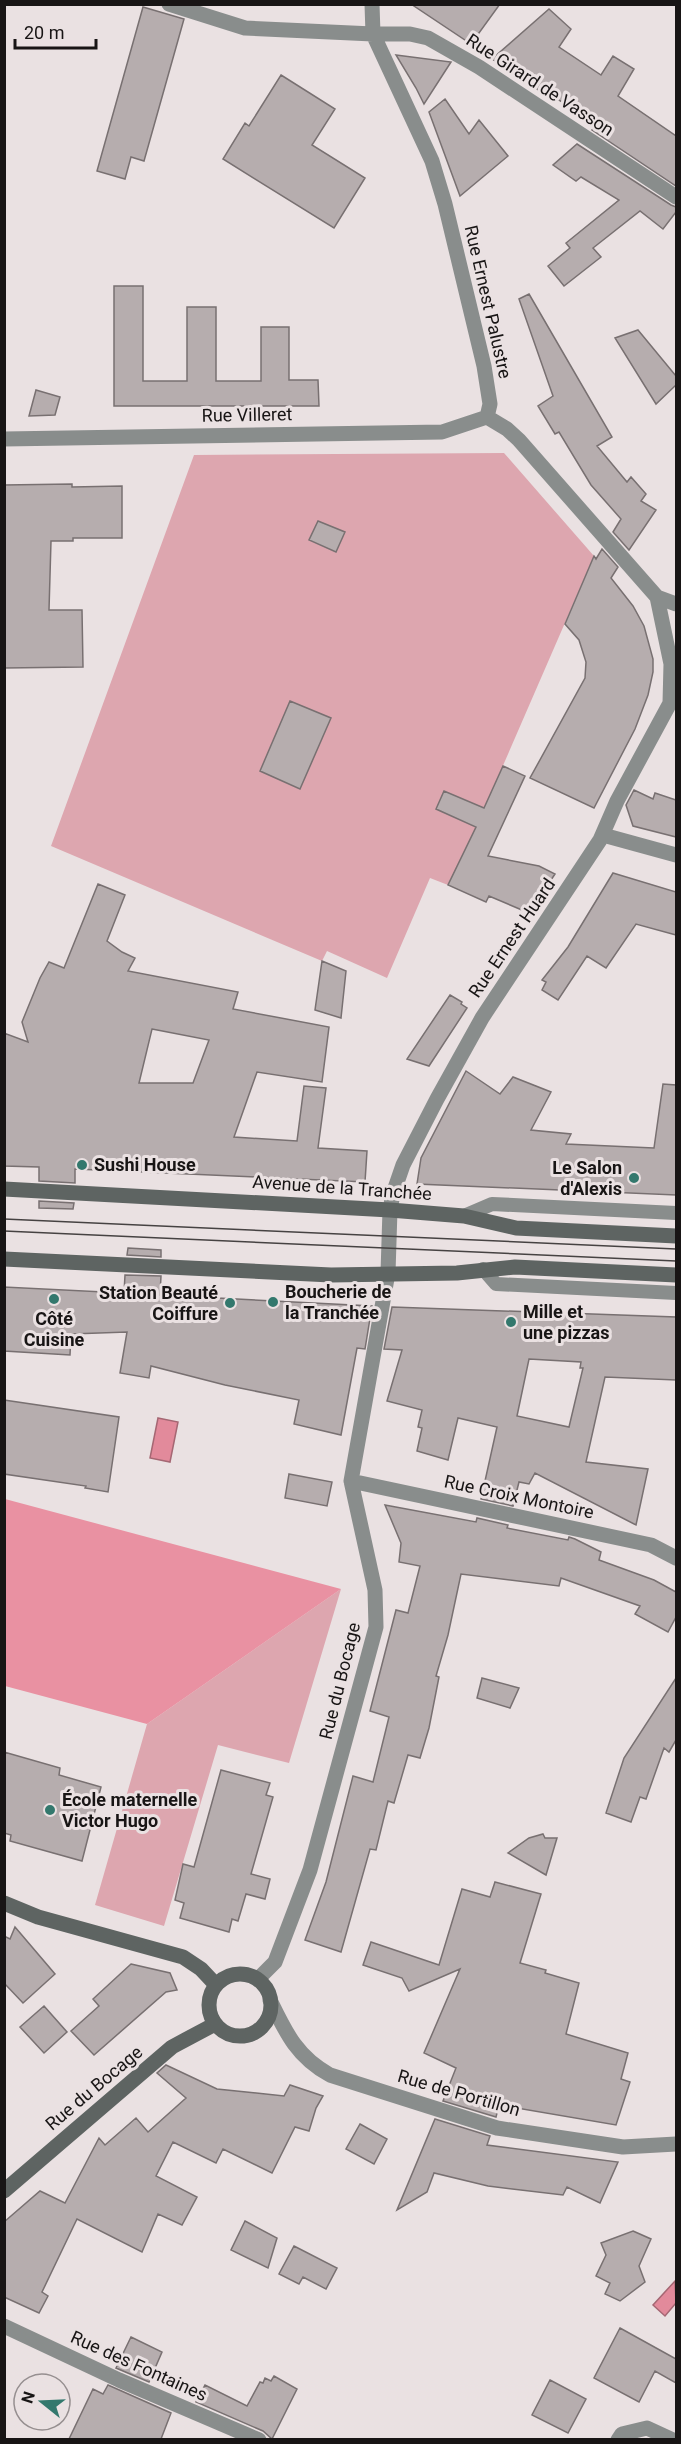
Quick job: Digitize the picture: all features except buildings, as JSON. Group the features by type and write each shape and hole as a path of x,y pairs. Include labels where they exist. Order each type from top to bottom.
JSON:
{"main road":[{"name":"Avenue de la Tranchée","path":"4,1189 390,1210 464,1216 516,1228 676,1236"},
{"path":"4,1259 331,1275 457,1273 515,1267 676,1275"},
{"path":"4,1903 38,1917 183,1957 201,1969 216,1985"},
{"path":"236,1974 258,1979 267,1989 270,2000 267,2020 253,2033 243,2036 223,2031 210,2014 211,1994 216,1985 236,1974"},
{"name":"Rue du Bocage","path":"4,2191 172,2046 216,2024"}],"street":[{"name":"Rue Girard de Vasson","path":"169,4 245,28 410,34 429,38 480,67 676,197"},
{"path":"372,4 373,34"},
{"name":"Rue Ernest Palustre","path":"373,34 432,161 445,204 484,366 490,404 487,417"},
{"path":"487,417 507,429 519,440 657,597 676,604"},
{"name":"Rue Villeret","path":"4,439 442,432 487,417"},
{"path":"657,597 671,664 673,697"},
{"name":"Rue Ernest Huard","path":"388,1273 390,1210 403,1165 482,1018 603,835 617,801 673,697"},
{"path":"603,835 676,855"},
{"name":"Rue du Bocage","path":"258,1979 275,1962 310,1870 376,1627 375,1590 351,1481 388,1273"},
{"name":"Rue Croix Montoire","path":"351,1481 651,1545 676,1558"},
{"name":"Rue de Portillon","path":"270,2000 293,2044 316,2067 330,2075 497,2128 623,2147 676,2144"},
{"name":"Rue des Fontaines","path":"4,2326 119,2380 259,2439"},
{"path":"618,2439 622,2434 648,2428 673,2439"}],"lane":[{"path":"464,1216 492,1204 676,1213"},
{"path":"483,1269 496,1284 676,1293"}],"shaded area":[{"path":"504,453 594,556 462,860 448,885 430,878 387,978 327,951 322,961 51,846 194,455"},
{"path":"158,1418 178,1422 170,1462 150,1458"},
{"path":"5,1499 341,1589 147,1724 5,1686"},
{"path":"341,1589 289,1763 218,1745 164,1926 95,1905 147,1724"},
{"path":"675,2281 676,2303 665,2316 653,2305"}],"tram line":[{"path":"4,1219 676,1249"},
{"path":"4,1231 676,1261"}],"place":[{"name":"Sushi House","path":"82,1165"},
{"name":"Le Salon d'Alexis","path":"634,1178"},
{"name":"Côté Cuisine","path":"54,1299"},
{"name":"Boucherie de la Tranchée","path":"273,1302"},
{"name":"Station Beauté Coiffure","path":"230,1303"},
{"name":"Mille et une pizzas","path":"511,1322"},
{"name":"École maternelle Victor Hugo","path":"50,1810"}]}
